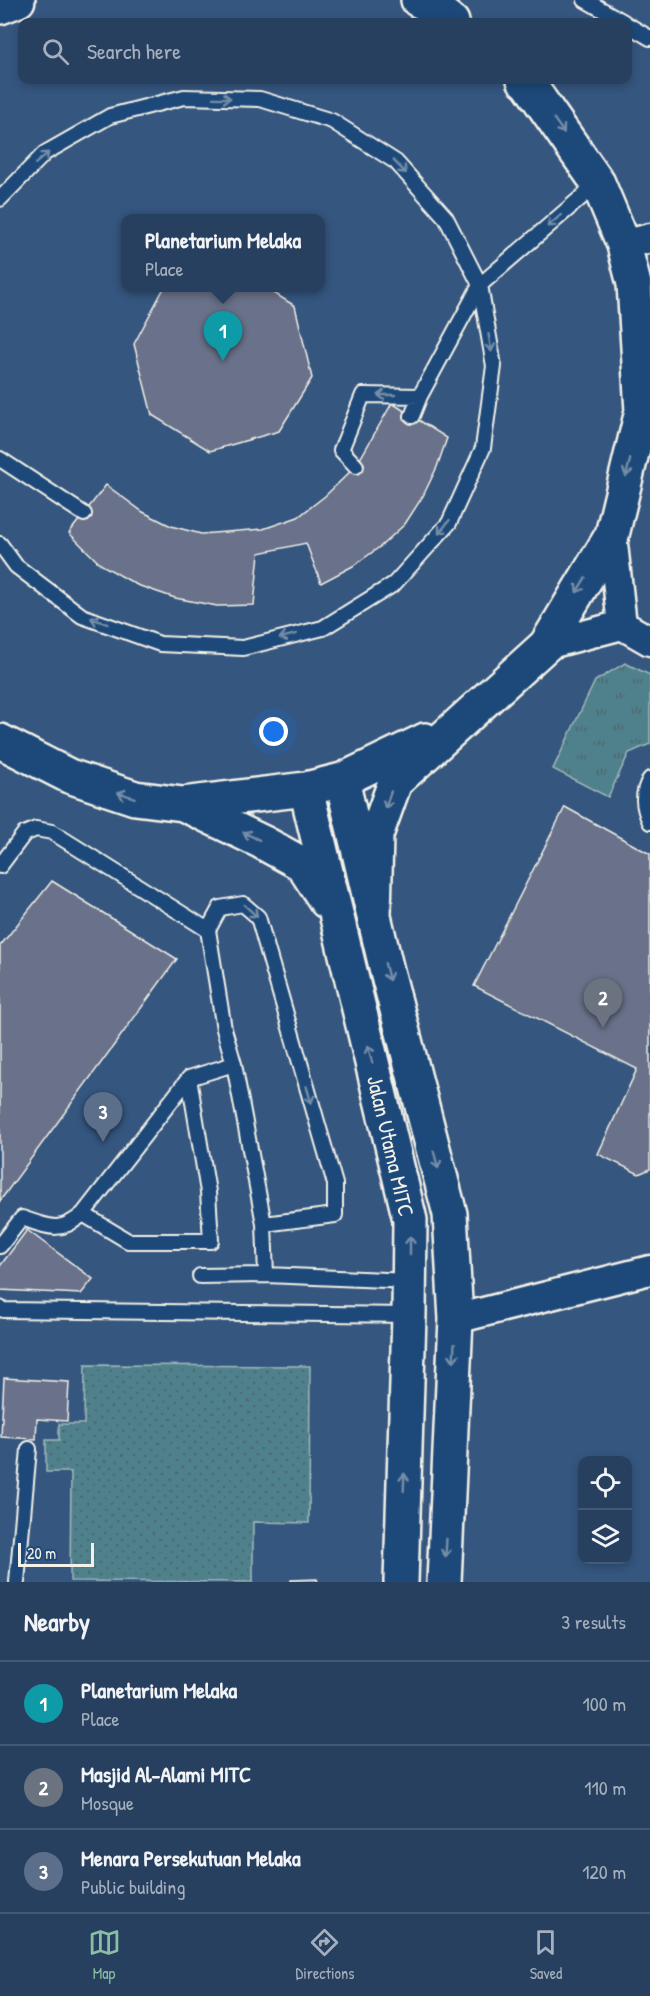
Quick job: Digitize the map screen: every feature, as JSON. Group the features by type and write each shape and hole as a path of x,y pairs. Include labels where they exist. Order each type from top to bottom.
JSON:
{"main road":[{"path":"0,7 18,0"},
{"path":"374,915 376,835 395,782 546,645 612,535 642,411 642,282 637,242 529,84"},
{"path":"0,741 69,776 135,798 183,804 306,789 342,780 454,727"},
{"path":"342,780 450,1214 456,1318 444,1582"},
{"name":"Jalan Utama MITC","path":"306,789 410,1220 401,1582"},
{"path":"183,804 302,864 337,917"}],"street":[{"path":"612,535 622,625"},
{"path":"546,645 622,625 650,641"},
{"path":"456,1318 650,1270"}],"lane":[{"path":"585,0 616,18"},
{"path":"632,28 650,38"},
{"path":"0,199 45,153 110,116 184,97 260,99 332,121 396,162 446,218 480,285 494,366 483,448 449,523 394,584 324,627 243,648 160,644 82,616 16,566 0,544"},
{"path":"412,416 420,396 480,285 598,183"},
{"path":"356,466 341,450 363,395 420,396"},
{"path":"0,459 84,514"},
{"path":"650,778 643,798 650,822"},
{"path":"0,866 24,834 36,829 52,832 208,930"},
{"path":"264,1224 335,1215 335,1184 258,917 243,904 220,908 208,930 224,1029 234,1064 264,1224 266,1275"},
{"path":"0,1246 22,1218 59,1229 74,1222 83,1214 189,1078 234,1064"},
{"path":"83,1214 128,1240 211,1240 208,1192 189,1078"},
{"path":"200,1276 266,1275 410,1281"},
{"path":"0,1308 3,1310 409,1315"},
{"path":"16,1582 29,1449"}],"green space":[{"path":"625,663 650,675 650,744 629,753 608,797 553,769 595,681"},
{"path":"85,1365 310,1366 309,1523 253,1522 253,1582 70,1581 71,1472 46,1472 46,1440 59,1440 59,1424 84,1424"}],"building":[{"path":"162,292 272,292 295,306 312,378 279,431 210,451 152,415 134,344"},
{"path":"392,403 447,438 437,467 423,496 405,524 381,546 353,566 321,583 306,543 259,553 254,605 217,606 175,598 137,585 100,564 69,533 106,485 143,512 171,526 201,534 263,529 298,517 325,496 356,466"},
{"path":"565,807 650,854 650,1169 639,1174 598,1154 637,1069 474,986"},
{"path":"52,881 177,959 0,1201 0,946"},
{"path":"27,1230 93,1279 81,1294 0,1290 0,1266"},
{"path":"4,1378 69,1382 67,1421 37,1419 36,1439 1,1437"},
{"path":"317,1579 318,1582 291,1582 291,1580"}],"place":[{"name":"Planetarium Melaka","path":"223,361"},
{"name":"Masjid Al-Alami MITC","path":"603,1028"},
{"name":"Menara Persekutuan Melaka","path":"103,1142"}]}
